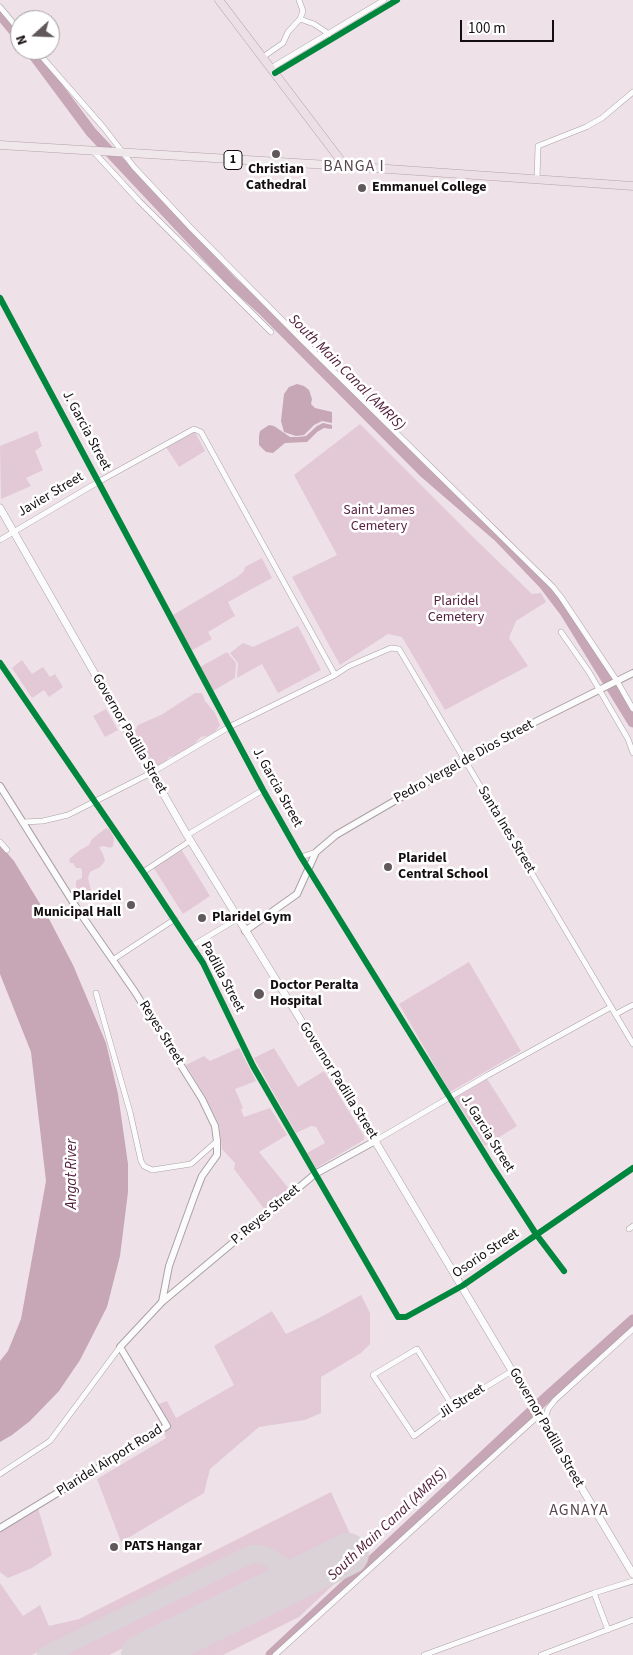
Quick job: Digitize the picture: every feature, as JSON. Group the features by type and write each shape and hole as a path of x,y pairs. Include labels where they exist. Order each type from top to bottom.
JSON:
{"highway":[{"path":"219,0 345,166"},
{"name":"1","path":"345,166 633,186"}],"main road":[{"name":"1","path":"0,145 345,166"},
{"name":"Governor Padilla Street","path":"0,508 188,838 375,1141 633,1574"}],"street":[{"path":"263,57 283,43 288,32 300,19 303,11 300,0"},
{"path":"289,61 328,34 384,0"},
{"path":"273,70 397,0"},
{"path":"0,7 10,19"},
{"path":"300,19 314,24 328,34"},
{"path":"45,60 104,128 120,151 192,229 553,587 633,709"},
{"path":"536,180 538,146 586,127 602,118 633,92"},
{"path":"94,150 139,201 270,332"},
{"name":"J. Garcia Street","path":"0,298 229,728 301,857 536,1234 564,1272"},
{"name":"Javier Street","path":"0,540 98,482 194,429 201,432 335,675"},
{"path":"561,632 603,689 633,753"},
{"name":"Santa Ines Street","path":"24,822 44,821 68,815 151,773 229,728 335,675 349,666 391,648 399,649 633,1044"},
{"name":"Padilla Street","path":"0,663 203,963 253,1066 398,1317"},
{"name":"Pedro Vergel de Dios Street","path":"301,857 316,852 344,830 465,760 529,725 633,673"},
{"name":"Reyes Street","path":"0,786 76,907 114,959 202,1099 215,1126 217,1141"},
{"path":"143,872 188,838 263,790"},
{"path":"0,842 8,850"},
{"name":"Pedro Vergel de Dios Street","path":"245,931 297,894 316,852"},
{"path":"114,959 174,919"},
{"path":"192,946 237,919"},
{"path":"96,993 130,1112 141,1161 144,1166 152,1170 191,1164 217,1141"},
{"path":"616,1014 633,1005"},
{"name":"P. Reyes Street","path":"0,1474 50,1441 120,1347 162,1302 315,1174 611,1007"},
{"path":"162,1302 169,1266 202,1176 216,1155 217,1141"},
{"name":"Osorio Street","path":"398,1317 406,1317 462,1286 633,1168"},
{"path":"543,1424 548,1409 555,1400 633,1329"},
{"name":"Plaridel Airport Road","path":"0,1528 167,1426 120,1347"},
{"name":"Jil Street","path":"454,1407 417,1348 373,1375 414,1436 454,1407 512,1371"},
{"path":"275,1655 538,1416"},
{"path":"424,1655 594,1593 633,1581"},
{"path":"594,1593 608,1630"},
{"path":"541,1655 633,1620"}],"green space":[{"path":"360,424 532,594 541,593 546,602 516,621 509,638 528,666 445,710 402,637 388,634 340,665 292,577 337,555 294,475"},
{"path":"37,431 42,446 35,451 43,470 26,478 31,486 1,499 0,446"},
{"path":"195,432 205,451 179,467 166,447"},
{"path":"262,558 272,578 228,602 235,616 208,632 212,639 191,651 173,615 237,577 244,571 245,567"},
{"path":"298,626 321,670 278,693 262,664 237,678 238,663 230,653 243,643 253,647"},
{"path":"227,652 236,663 235,678 213,691 200,667"},
{"path":"22,660 32,674 43,667 50,677 55,674 63,687 49,697 44,690 32,698 12,668"},
{"path":"195,693 203,695 205,701 215,713 220,725 215,732 201,737 193,745 176,756 169,757 164,764 156,769 146,758 145,751 142,749 134,733 138,725 161,715"},
{"path":"106,709 118,730 105,737 93,716"},
{"path":"106,828 110,830 114,838 113,846 110,848 99,847 105,861 100,867 90,872 88,878 92,895 84,898 76,887 76,881 82,878 81,868 76,868 73,863 70,863 69,859 89,845 92,839"},
{"path":"181,849 210,896 183,914 153,867"},
{"path":"469,962 521,1051 450,1092 399,1004"},
{"path":"239,1048 256,1081 235,1089 243,1108 241,1110 244,1117 270,1108 287,1135 259,1152 290,1190 265,1210 234,1169 235,1163 222,1149 219,1124 186,1065 204,1056 210,1061"},
{"path":"274,1048 298,1087 324,1071 364,1136 364,1140 316,1168 307,1153 325,1143 316,1127 311,1126 296,1133 254,1058"},
{"path":"486,1077 517,1126 485,1146 454,1097"},
{"path":"361,1295 370,1313 370,1344 361,1353 321,1377 321,1413 305,1420 259,1427 210,1469 204,1493 121,1542 97,1479 166,1438 154,1406 167,1401 176,1418 234,1385 214,1346 272,1311 286,1334"},
{"path":"331,1492 351,1536 294,1564 285,1563 259,1549 249,1550 32,1655 0,1655 0,1583 23,1616 40,1605 49,1626 79,1619"},
{"path":"38,1508 52,1555 32,1568 8,1578 0,1572 0,1532"},
{"path":"257,1558 261,1558 269,1565 271,1575 109,1655 56,1655"},
{"path":"348,1571 299,1617 223,1655 176,1655"}],"water":[{"path":"297,384 309,390 312,399 311,404 315,408 332,412 332,423 322,421 314,425 304,435 296,436 284,432 281,421 284,394 289,387"},
{"path":"323,423 332,425 332,429 324,428 307,442 285,443 273,453 266,452 259,445 260,431 269,425 274,426 290,437 298,437 306,436"},
{"name":"Angat River","path":"0,845 14,861 48,917 73,965 106,1043 118,1094 128,1164 128,1192 120,1256 107,1307 80,1360 59,1391 30,1421 0,1442 0,1361 8,1351 21,1319 46,1181 31,1052 0,974"}],"waterway":[{"name":"South Main Canal (AMRIS)","path":"0,14 10,26"},
{"name":"South Main Canal (AMRIS)","path":"37,60 91,132 231,281 264,311 424,472 498,536 544,584 566,613 633,722"},
{"name":"South Main Canal (AMRIS)","path":"271,1655 548,1396 633,1320"}],"taxiway":[{"path":"46,1655 247,1556 253,1554 264,1555 284,1567"},
{"path":"276,1589 284,1567 307,1574"}],"runway":[{"path":"142,1655 348,1554"}],"cycle path":[{"path":"275,73 397,0"},
{"path":"0,298 263,790 301,857 494,1169 536,1234 564,1271"},
{"path":"0,663 203,963 253,1066 398,1317 406,1317 462,1286 633,1168"}],"place":[{"name":"Christian Cathedral","path":"276,154"},
{"name":"Emmanuel College","path":"362,188"},
{"name":"Plaridel Central School","path":"388,867"},
{"name":"Plaridel Municipal Hall","path":"131,905"},
{"name":"Plaridel Gym","path":"202,918"},
{"name":"Doctor Peralta Hospital","path":"259,994"},
{"name":"PATS Hangar","path":"114,1547"}],"district":[{"name":"BANGA I","path":"354,167"},
{"name":"AGNAYA","path":"579,1511"}],"park label":[{"name":"Saint James Cemetery","path":"379,520"},
{"name":"Plaridel Cemetery","path":"456,610"}]}
